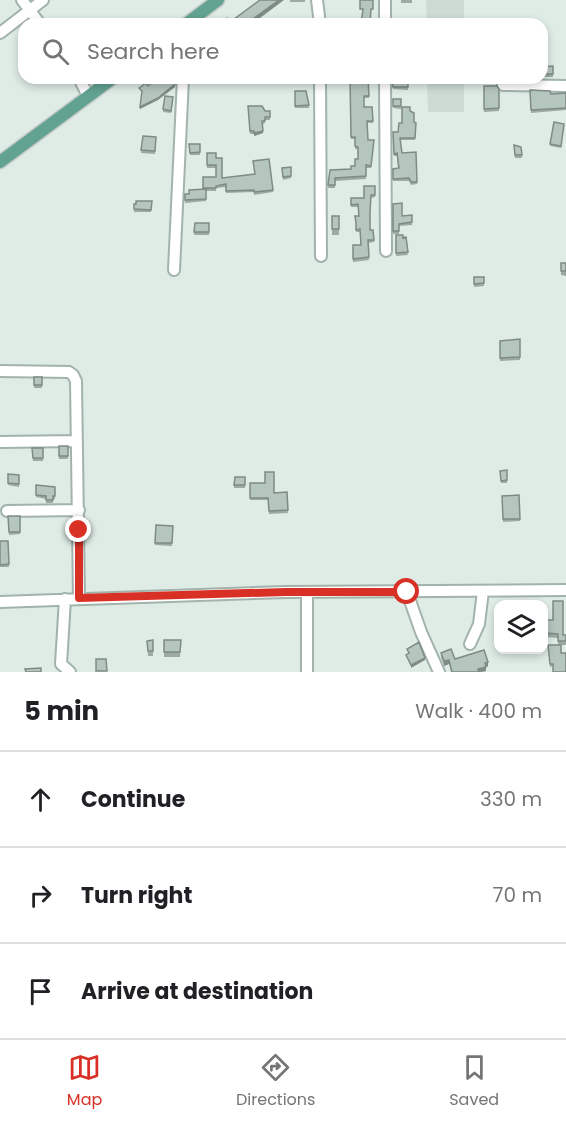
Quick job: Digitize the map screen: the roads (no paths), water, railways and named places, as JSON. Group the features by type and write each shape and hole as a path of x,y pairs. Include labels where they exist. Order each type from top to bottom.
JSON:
{"main road":[{"path":"194,18 218,0"},
{"path":"0,162 105,84"}],"street":[{"path":"22,0 36,18"},
{"path":"20,18 43,0"},
{"path":"316,0 320,18"},
{"path":"385,0 385,18"},
{"path":"0,33 18,19"},
{"path":"82,84 88,96"},
{"path":"174,270 183,84"},
{"path":"320,84 321,256"},
{"path":"385,84 386,251"},
{"path":"502,85 566,86"},
{"path":"0,371 69,372 74,375 76,381 79,598"},
{"path":"0,442 77,441"},
{"path":"7,511 78,510"},
{"path":"0,602 307,592 566,590"},
{"path":"470,644 479,624 483,591"},
{"path":"307,592 308,672"},
{"path":"407,592 421,632 439,672"},
{"path":"65,599 61,664 70,672"}]}
